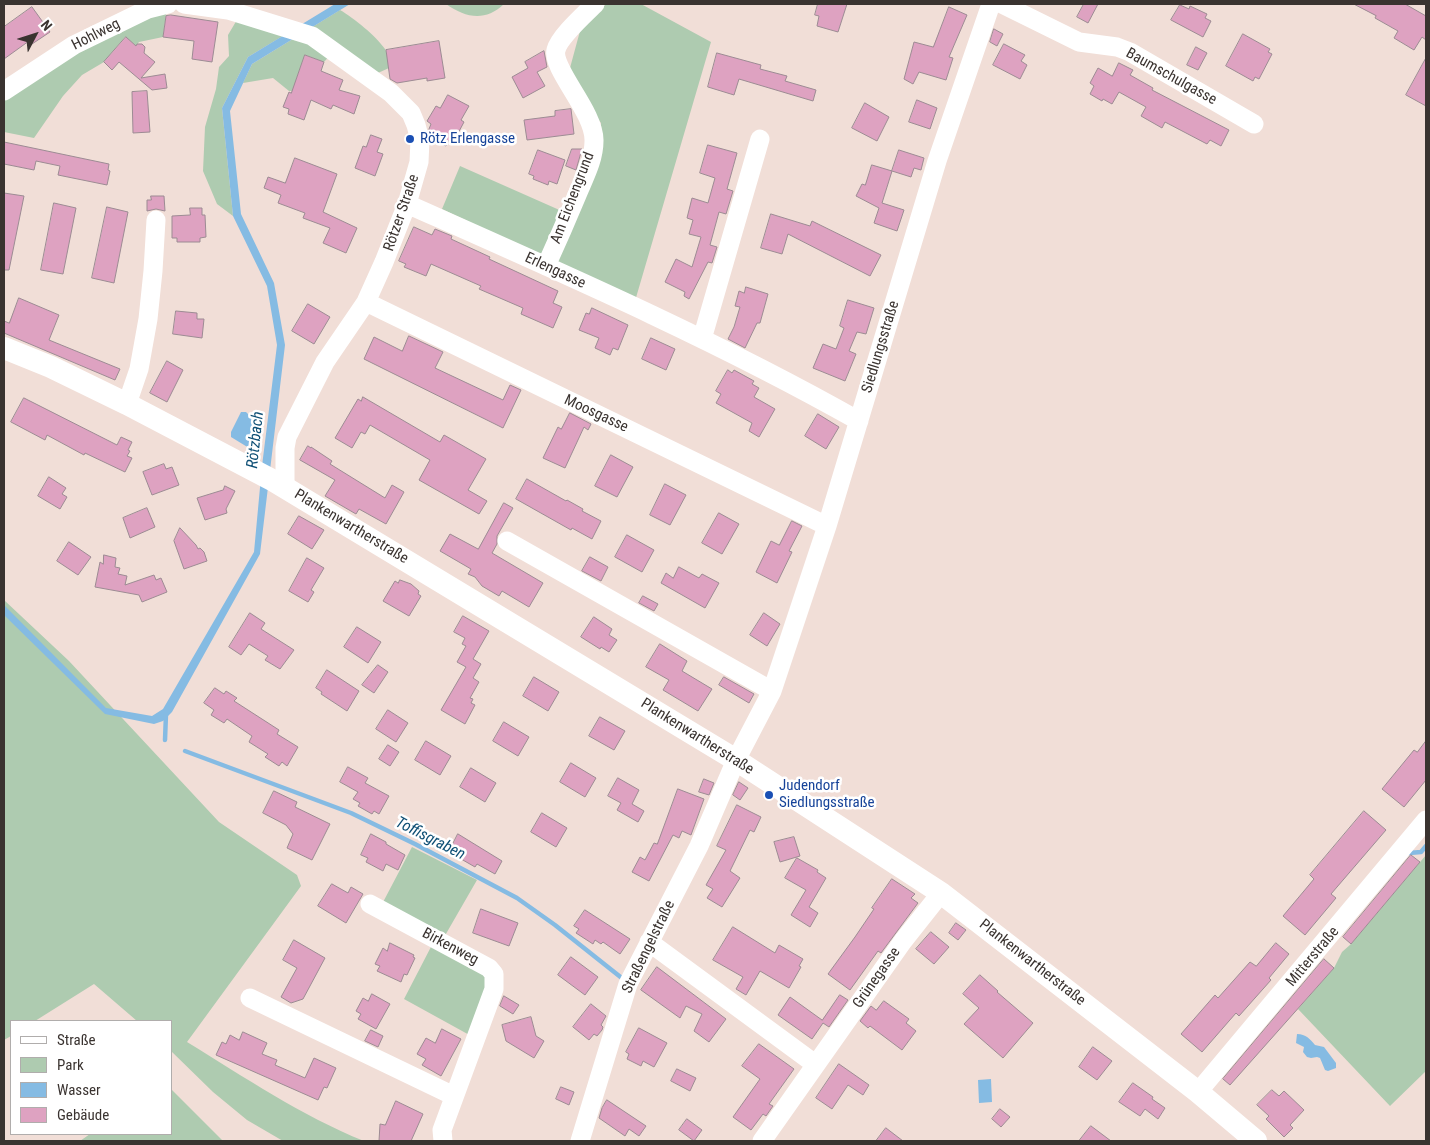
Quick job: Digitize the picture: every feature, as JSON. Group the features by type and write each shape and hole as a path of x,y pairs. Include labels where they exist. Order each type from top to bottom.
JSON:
{"main road":[{"name":"Plankenwartherstraße","path":"4,348 51,367 251,468 736,760 940,893 1198,1092 1256,1141"}],"street":[{"name":"Hohlweg","path":"4,91 74,45 148,9 168,4"},
{"name":"Rötzer Straße","path":"184,4 228,10 312,36 391,93 411,113 420,140 419,162 407,204 384,262 366,302 325,362 287,437 279,484"},
{"name":"Am Eichengrund","path":"546,266 587,171 594,142 594,133 589,117 563,73 555,52 566,35 595,4"},
{"name":"Siedlungsstraße","path":"736,760 772,691 827,526 937,161 991,4"},
{"name":"Baumschulgasse","path":"1002,4 1079,42 1117,47 1130,52 1254,124"},
{"path":"702,340 760,139"},
{"name":"Erlengasse","path":"407,204 546,266 702,340 859,421"},
{"path":"127,404 139,370 148,319 156,220"},
{"name":"Moosgasse","path":"366,302 827,526"},
{"path":"507,541 772,691"},
{"name":"Straßengelstraße","path":"580,1141 628,984 699,846 736,760"},
{"name":"Mitterstraße","path":"1198,1092 1426,820"},
{"name":"Grünegasse","path":"762,1141 903,941 940,893"},
{"name":"Birkenweg","path":"370,904 489,968 494,974 494,989 442,1130 443,1141"},
{"path":"649,942 815,1064"},
{"path":"250,998 454,1096"}],"green space":[{"path":"446,4 504,4 490,14 475,16 453,9"},
{"path":"606,4 641,4 711,42 635,301 442,209 460,166 573,216 597,157 601,123 567,79 580,31"},
{"path":"148,9 166,14 163,37 139,42 136,46 125,37 104,62 82,75 63,96 34,138 4,132 4,91"},
{"path":"340,10 352,18 381,44 387,53 389,68 369,77 333,52 324,62 305,55 296,80 297,89 295,91 289,91 273,78 243,83 252,64"},
{"path":"241,13 291,31 248,57 222,108 233,216 217,204 203,171 205,127 216,89 219,67 229,56 228,35"},
{"path":"4,600 69,661 219,822 297,875 301,886 187,1042 296,1108 364,1141 283,1141 247,1120 213,1092 172,1052 172,1020 136,1020 94,984 37,1020 10,1020 10,1037 4,1040"},
{"path":"412,847 477,880 443,939 381,906"},
{"path":"1426,855 1426,1071 1390,1106 1298,1009 1334,968 1342,952 1351,944"},
{"path":"433,943 489,978 473,1037 404,999"},
{"path":"172,1090 223,1141 80,1141 89,1135 172,1135"}],"water":[{"path":"335,4 350,4 252,64 230,111 241,214 274,283 285,345 260,554 172,712 163,721 154,724 105,714 4,615 4,605 106,708 152,716 163,709 254,552 262,466 277,345 267,286 233,216 222,108 248,57"},
{"path":"241,412 246,412 259,421 252,446 249,448 231,437 231,432"},
{"path":"1297,1034 1305,1036 1315,1045 1324,1047 1336,1063 1336,1068 1328,1071 1325,1070 1320,1058 1307,1057 1303,1052 1304,1047 1296,1043"},
{"path":"991,1079 992,1102 979,1103 978,1080"}],"building":[{"path":"818,4 847,4 838,32 817,26 819,16 815,15"},
{"path":"1084,4 1098,4 1088,23 1077,17"},
{"path":"1354,4 1405,4 1426,16 1426,40 1422,37 1414,50 1394,38 1398,31"},
{"path":"1180,5 1189,9 1190,6 1207,14 1205,18 1211,21 1203,37 1171,20"},
{"path":"32,7 50,32 32,44 29,41 4,59 4,27"},
{"path":"949,7 967,15 949,57 953,58 946,80 919,72 913,84 904,79 914,42 933,47"},
{"path":"171,15 218,22 212,62 192,59 194,41 163,37 166,16"},
{"path":"994,29 1003,34 997,46 990,42"},
{"path":"1243,34 1270,49 1268,52 1272,54 1259,79 1255,77 1253,81 1226,66"},
{"path":"126,37 136,46 137,44 142,44 145,47 144,53 155,62 141,78 165,74 167,88 152,90 119,62 112,70 104,62"},
{"path":"439,41 445,78 427,81 427,78 397,83 390,79 386,50"},
{"path":"1004,44 1025,55 1021,61 1027,65 1020,79 993,65"},
{"path":"1196,47 1207,53 1198,70 1187,65"},
{"path":"544,51 547,67 537,72 545,86 523,98 512,77 528,68 525,62"},
{"path":"717,53 761,65 760,69 787,76 785,81 816,90 813,101 739,79 734,95 708,87"},
{"path":"305,55 324,62 321,71 343,80 339,90 360,96 354,114 333,105 331,109 311,100 304,120 288,114 289,109 283,107 289,92 291,93"},
{"path":"1426,58 1426,106 1406,95"},
{"path":"1119,63 1133,70 1130,75 1153,88 1152,90 1229,130 1221,146 1210,140 1207,144 1165,122 1162,128 1141,116 1146,107 1119,92 1112,104 1090,94 1094,86 1090,83 1098,68 1112,76"},
{"path":"147,91 150,132 133,133 132,92"},
{"path":"448,95 469,106 461,120 464,122 456,137 452,135 446,146 431,138 429,129 431,124 427,121 436,106 440,108"},
{"path":"917,100 937,108 930,129 909,122"},
{"path":"865,103 889,117 877,141 852,128"},
{"path":"571,109 574,134 527,140 524,120 555,116 555,111"},
{"path":"371,135 382,139 377,152 383,154 375,176 355,168 363,146 366,147"},
{"path":"4,142 109,164 108,170 110,171 107,185 58,175 60,166 36,161 34,170 4,164"},
{"path":"708,145 737,153 727,189 733,191 726,214 719,212 710,245 717,247 712,263 708,262 689,299 684,296 685,292 665,282 676,259 692,267 701,237 689,234 693,220 687,218 692,198 708,203 715,178 700,173"},
{"path":"572,149 582,149 576,170 566,166"},
{"path":"538,150 565,160 557,184 549,181 548,185 533,179 534,176 529,174"},
{"path":"899,150 924,158 921,170 914,168 911,177 892,171"},
{"path":"295,158 337,174 323,212 357,228 346,253 323,243 330,228 303,218 305,213 278,203 281,195 264,188 268,177 285,183"},
{"path":"872,165 892,171 882,203 904,210 897,231 874,223 879,208 856,196 862,184 865,185"},
{"path":"4,193 24,196 9,270 4,270"},
{"path":"151,196 164,196 165,211 156,209 147,211 147,200 151,200"},
{"path":"54,203 76,208 63,274 41,270"},
{"path":"107,207 128,212 114,283 92,278"},
{"path":"190,208 202,208 202,215 205,215 206,237 200,238 200,242 177,242 177,238 172,238 172,216 190,215"},
{"path":"771,214 810,226 812,221 881,255 870,276 788,234 782,254 761,248"},
{"path":"414,227 432,235 435,229 452,236 451,239 490,257 489,259 558,291 553,303 562,307 553,328 521,314 523,308 479,289 481,286 431,264 426,276 404,267 406,264 399,261"},
{"path":"746,287 768,294 760,323 757,323 745,348 728,339 740,307 735,306 739,291 744,293"},
{"path":"19,298 59,315 49,340 120,369 115,380 4,333 4,321 9,323"},
{"path":"848,300 874,308 866,334 857,332 849,351 856,354 845,381 813,368 823,344 836,349 844,328 840,326"},
{"path":"308,304 330,317 314,344 292,331"},
{"path":"592,308 628,325 618,350 613,348 610,355 595,348 599,338 579,330 586,313 589,314"},
{"path":"176,311 197,313 197,319 204,319 202,338 173,334"},
{"path":"409,336 443,352 435,368 503,400 510,385 521,390 503,428 364,359 374,337 402,351"},
{"path":"651,338 675,349 666,370 642,359"},
{"path":"167,361 183,370 167,402 150,393"},
{"path":"728,370 732,373 734,370 754,381 752,384 759,388 754,397 775,409 759,437 749,431 752,423 716,403 721,394 716,391"},
{"path":"363,397 440,442 444,435 486,459 468,490 487,501 479,514 419,480 430,460 370,425 365,434 361,432 352,448 335,438 358,399 361,401"},
{"path":"24,398 117,445 121,437 132,442 127,456 132,458 125,472 85,453 84,455 47,435 45,440 11,422"},
{"path":"570,413 591,424 588,430 584,427 565,468 543,458 558,427 561,429"},
{"path":"818,414 839,427 826,449 805,436"},
{"path":"308,446 332,461 330,464 385,498 392,485 404,492 386,524 359,509 356,514 325,496 335,480 300,460"},
{"path":"611,455 633,467 617,497 595,486"},
{"path":"164,464 166,469 172,467 179,485 152,495 143,472"},
{"path":"49,477 66,488 62,494 67,497 60,509 38,496"},
{"path":"527,479 583,509 582,511 601,521 592,539 572,528 571,530 516,499"},
{"path":"665,484 686,495 670,525 650,515"},
{"path":"225,486 235,491 226,509 227,513 205,520 197,498 223,490"},
{"path":"504,503 513,508 497,536 497,544 492,553 543,583 529,607 502,591 499,596 482,586 475,577 468,574 471,569 440,551 450,534 478,549"},
{"path":"147,508 155,527 130,538 123,518"},
{"path":"719,513 739,524 722,554 702,543"},
{"path":"299,516 324,530 312,549 288,534"},
{"path":"792,521 802,526 789,551 792,552 777,583 756,572 771,541 779,545"},
{"path":"180,528 198,549 200,548 204,552 207,561 184,569 174,541"},
{"path":"627,535 654,550 642,572 615,557"},
{"path":"69,542 91,557 78,575 57,561"},
{"path":"104,555 116,558 115,567 120,568 118,574 127,576 125,585 154,575 156,580 161,578 167,592 142,602 139,595 95,587 100,562 103,564"},
{"path":"590,557 608,567 601,581 582,571"},
{"path":"307,558 324,568 311,590 314,592 308,602 289,591"},
{"path":"679,567 699,578 702,574 719,583 705,608 661,583 666,573 673,578"},
{"path":"400,580 411,584 419,591 418,594 421,596 409,616 383,601 395,581 398,583"},
{"path":"643,596 658,604 654,611 639,603"},
{"path":"250,613 265,623 261,629 294,650 280,669 265,660 268,656 249,644 241,655 229,647"},
{"path":"764,613 780,624 767,646 750,635"},
{"path":"463,616 489,631 473,659 481,664 473,678 479,682 470,698 473,699 471,703 475,705 465,724 441,710 466,667 457,662 466,646 462,644 465,638 454,632"},
{"path":"594,617 612,629 609,635 617,640 609,652 601,647 600,649 581,637"},
{"path":"357,627 381,642 368,663 344,647"},
{"path":"660,644 687,661 682,671 712,689 698,711 663,690 669,680 646,667"},
{"path":"378,665 388,672 374,693 362,685"},
{"path":"327,670 359,691 347,711 321,694 322,692 316,688"},
{"path":"534,677 559,692 548,711 523,696"},
{"path":"724,677 754,694 749,703 719,685"},
{"path":"215,688 224,694 226,691 237,698 234,701 279,730 277,734 298,747 287,766 282,762 279,766 265,757 268,754 249,742 252,736 227,719 224,723 211,715 214,710 204,703"},
{"path":"388,710 408,723 396,742 376,729"},
{"path":"600,717 625,731 614,750 589,736"},
{"path":"504,722 529,737 518,756 493,741"},
{"path":"426,741 451,756 440,775 415,760"},
{"path":"1426,741 1426,780 1404,807 1382,789 1414,750 1417,752"},
{"path":"388,745 399,752 390,766 379,759"},
{"path":"571,763 596,778 585,797 560,782"},
{"path":"348,767 368,778 365,783 389,796 379,814 374,811 372,814 358,806 360,803 353,799 358,792 340,782"},
{"path":"471,768 496,783 485,802 460,787"},
{"path":"618,778 639,790 632,804 644,811 638,822 617,810 621,803 608,796"},
{"path":"704,779 714,783 709,795 699,792"},
{"path":"739,782 748,788 740,800 733,795"},
{"path":"678,789 704,799 691,835 682,831 679,838 673,835 649,881 632,872 640,857 645,860 654,843 657,844"},
{"path":"274,791 297,802 295,807 330,824 312,860 287,848 293,834 286,825 263,813"},
{"path":"737,805 761,817 754,832 750,830 730,871 740,878 722,907 707,898 713,889 706,885 726,850 717,846"},
{"path":"1364,811 1386,830 1331,894 1336,898 1305,935 1283,916 1314,879 1310,875"},
{"path":"542,813 567,828 556,847 531,832"},
{"path":"371,834 405,855 398,870 386,864 383,871 366,862 368,858 361,855"},
{"path":"458,834 502,861 495,874 477,864 475,867 449,852"},
{"path":"794,837 800,856 780,862 774,842"},
{"path":"1411,855 1420,862 1351,944 1343,937"},
{"path":"797,858 818,870 817,872 826,878 809,907 818,913 810,927 791,915 806,890 785,878"},
{"path":"892,879 915,894 911,898 918,903 881,953 878,951 850,990 828,974 874,909 872,908"},
{"path":"332,884 348,893 351,887 363,894 346,923 318,906"},
{"path":"481,909 518,923 509,946 473,933"},
{"path":"585,910 630,939 620,954 603,942 601,944 595,940 593,944 576,933 579,929 574,926"},
{"path":"956,923 966,930 958,940 949,933"},
{"path":"733,927 775,953 779,945 803,959 799,966 801,967 789,988 760,971 746,995 736,989 743,977 713,960"},
{"path":"931,932 949,947 934,964 916,949"},
{"path":"294,940 325,958 303,999 291,1003 281,997 297,968 283,960"},
{"path":"390,943 414,955 413,957 415,958 407,975 404,974 401,982 377,971 380,966 375,964 383,948 387,951"},
{"path":"1276,943 1289,954 1269,978 1271,980 1239,1016 1236,1013 1202,1052 1181,1034 1215,995 1218,998 1250,962 1256,966"},
{"path":"571,957 598,977 585,995 558,975"},
{"path":"1324,959 1334,968 1230,1085 1223,1079"},
{"path":"657,967 726,1019 709,1042 694,1031 702,1014 686,1006 680,1018 641,990"},
{"path":"980,975 1033,1023 1003,1058 964,1024 979,1008 963,994"},
{"path":"372,994 390,1004 376,1029 358,1019 361,1014 356,1011 363,998 368,1001"},
{"path":"840,995 848,1000 829,1027 823,1023 812,1039 778,1015 790,997 822,1020"},
{"path":"504,996 519,1005 513,1014 500,1006"},
{"path":"884,1001 909,1019 906,1023 916,1031 902,1050 870,1026 868,1028 860,1021 871,1006 876,1010"},
{"path":"591,1004 606,1016 601,1025 603,1027 602,1030 597,1036 594,1034 589,1040 573,1027"},
{"path":"531,1017 536,1036 544,1041 534,1058 506,1041 502,1025"},
{"path":"639,1028 667,1043 654,1067 643,1061 641,1066 627,1059 629,1054 626,1052"},
{"path":"442,1029 461,1039 441,1076 422,1065 426,1059 417,1054 426,1038 435,1043"},
{"path":"371,1030 383,1036 378,1047 365,1041"},
{"path":"243,1032 267,1043 262,1054 277,1060 275,1065 305,1078 314,1058 336,1068 327,1088 324,1087 318,1100 216,1055 222,1042 226,1044 230,1035 239,1040"},
{"path":"759,1044 794,1069 769,1104 773,1106 766,1116 763,1114 751,1130 733,1117 760,1079 742,1066"},
{"path":"1093,1047 1112,1061 1097,1080 1079,1067"},
{"path":"839,1064 869,1085 863,1095 848,1085 832,1109 816,1098"},
{"path":"677,1069 696,1078 690,1091 671,1081"},
{"path":"1133,1083 1165,1108 1158,1119 1145,1109 1140,1116 1119,1102"},
{"path":"561,1087 574,1092 569,1105 556,1099"},
{"path":"1272,1090 1279,1096 1284,1091 1304,1110 1290,1125 1293,1128 1284,1137 1266,1119 1269,1116 1257,1105"},
{"path":"607,1100 646,1126 639,1136 629,1129 625,1136 599,1118"},
{"path":"396,1101 423,1114 411,1141 379,1141 380,1124 385,1125"},
{"path":"1000,1109 1010,1117 1001,1127 992,1119"},
{"path":"687,1119 702,1130 694,1141 679,1130"},
{"path":"1091,1126 1111,1141 1079,1141"},
{"path":"886,1128 903,1141 876,1141"}],"waterway":[{"name":"Toffisgraben","path":"165,740 166,714"},
{"name":"Toffisgraben","path":"185,751 351,813 415,844 517,898 555,925 623,979 622,982"},
{"path":"1409,853 1421,852 1426,846"}],"place":[{"name":"Rötz Erlengasse","path":"410,139"},
{"name":"Judendorf Siedlungsstraße","path":"769,795"}],"water label":[{"name":"Rötzbach","path":"256,440"}]}
